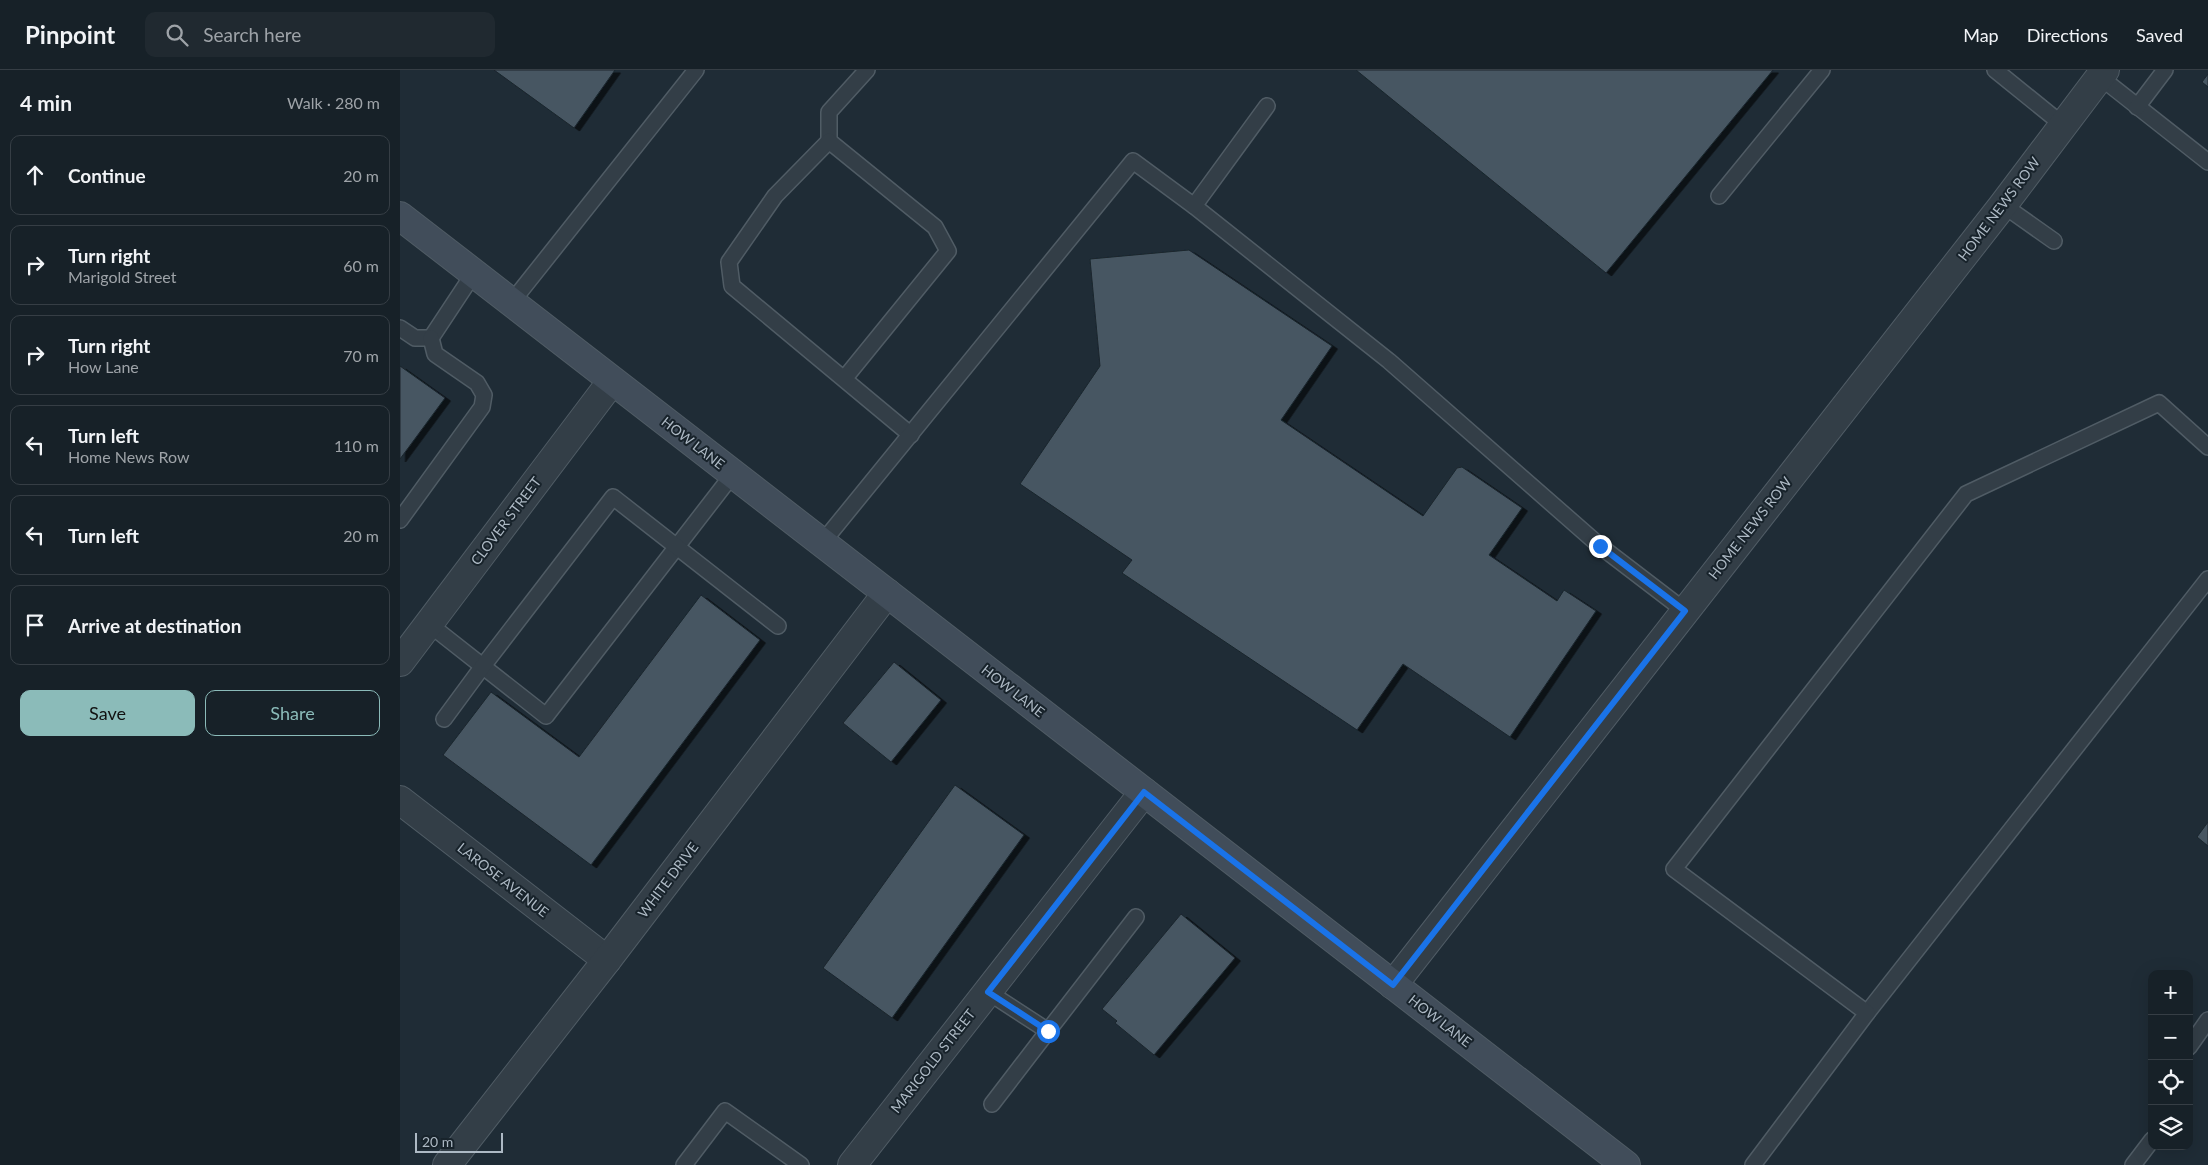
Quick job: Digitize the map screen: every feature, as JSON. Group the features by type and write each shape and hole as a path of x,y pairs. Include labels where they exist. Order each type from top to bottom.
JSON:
{"main road":[{"name":"HOW LANE","path":"400,216 1626,1165"}],"street":[{"name":"HOME NEWS ROW","path":"1393,985 2003,205 2063,125 2098,72"},
{"name":"CLOVER STREET","path":"400,662 612,381"},
{"name":"WHITE DRIVE","path":"447,1165 607,960 887,593"},
{"name":"MARIGOLD STREET","path":"852,1165 1144,792"},
{"name":"LAROSE AVENUE","path":"400,800 607,960"}],"lane":[{"path":"511,303 696,70"},
{"path":"867,70 829,112 828,141 775,196 729,262 732,286 911,435"},
{"path":"1719,196 1822,70"},
{"path":"1995,70 2063,125"},
{"path":"2138,107 2165,70"},
{"path":"2098,72 2138,107 2208,162"},
{"path":"1194,206 1267,106"},
{"path":"828,141 935,227 948,251 844,379"},
{"path":"822,543 1133,161 1194,206 1389,361 1600,546 1685,611"},
{"path":"2003,205 2054,242"},
{"path":"400,520 482,407 484,395 477,384 435,354 431,338 474,273"},
{"path":"400,328 415,338 431,338"},
{"path":"1867,1013 1674,869 1966,494 2158,403 2208,447"},
{"path":"429,624 546,716 733,474"},
{"path":"444,719 613,497 778,626"},
{"path":"1753,1165 1867,1013 2208,579"},
{"path":"992,1104 1136,917"},
{"path":"988,992 1048,1031"},
{"path":"2193,1041 2208,1020"},
{"path":"684,1165 725,1111 801,1165"},
{"path":"2133,1165 2148,1145"}],"building":[{"path":"494,70 615,70 574,128"},
{"path":"1356,70 1773,70 1606,273"},
{"path":"2208,74 2208,87 2202,82"},
{"path":"1189,250 1332,346 1281,420 1423,516 1457,468 1462,467 1522,508 1489,555 1557,601 1564,590 1596,611 1510,737 1403,664 1357,730 1122,573 1132,560 1020,484 1100,366 1090,259"},
{"path":"400,366 445,398 400,459"},
{"path":"701,595 760,640 591,865 443,755 491,692 579,757"},
{"path":"894,662 941,700 891,762 843,723"},
{"path":"955,785 1024,835 892,1018 823,968"},
{"path":"2208,822 2208,846 2197,837"},
{"path":"1181,914 1235,958 1154,1055 1115,1023 1117,1021 1102,1009"}],"route":[{"path":"1048,1031 988,992 1144,792 1393,985 1685,611 1600,546"}]}
